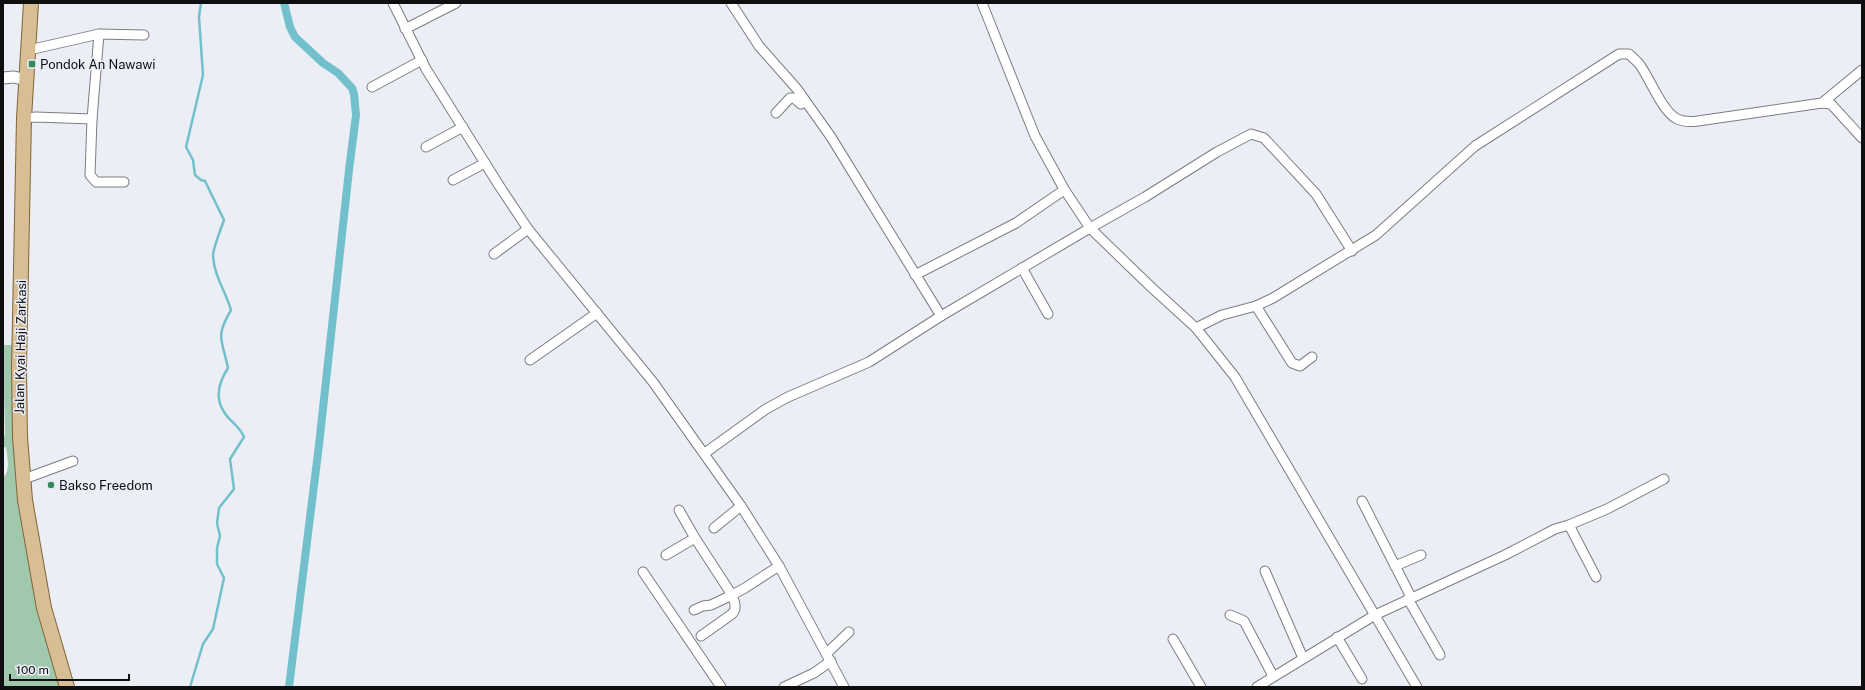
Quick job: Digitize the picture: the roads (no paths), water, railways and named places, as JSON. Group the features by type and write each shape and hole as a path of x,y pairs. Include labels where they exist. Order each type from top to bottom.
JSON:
{"main road":[{"name":"Jalan Kyai Haji Zarkasi","path":"32,3 24,118 19,368 20,437 25,500 44,608 66,687"}],"street":[{"path":"393,3 422,60 485,163 528,229 653,382 705,453 741,506 779,566 844,687"},
{"path":"406,29 456,3"},
{"path":"731,3 760,46 831,137 941,316"},
{"path":"982,3 1035,136 1064,190 1090,228 1151,288 1196,328 1235,377 1418,687"},
{"path":"29,50 99,34 144,35"},
{"path":"99,34 92,119 90,172 92,179 96,182 124,182"},
{"path":"1196,328 1222,315 1256,306 1352,251 1376,235 1475,146 1619,54 1629,54 1639,64 1672,115 1687,122 1822,103 1831,104 1862,138"},
{"path":"372,87 422,60"},
{"path":"1822,103 1862,70"},
{"path":"3,78 14,77 26,80"},
{"path":"776,112 790,98 794,98 801,104 805,102"},
{"path":"24,118 92,119"},
{"path":"426,147 463,127"},
{"path":"705,453 766,409 788,397 869,362 941,316 1145,197 1217,152 1251,134 1264,138 1316,194 1352,251"},
{"path":"453,180 485,163"},
{"path":"916,275 1016,223 1064,190"},
{"path":"494,254 528,229"},
{"path":"1022,268 1048,314"},
{"path":"1256,306 1289,360 1296,366 1300,366 1312,357"},
{"path":"530,360 597,313"},
{"path":"24,479 73,461"},
{"path":"1257,687 1375,614 1505,555 1554,530 1607,509 1664,479"},
{"path":"1362,501 1440,655"},
{"path":"714,528 741,506"},
{"path":"679,510 695,538 732,595 735,606 734,612 701,636"},
{"path":"1569,525 1596,577"},
{"path":"666,555 695,538"},
{"path":"1395,566 1421,555"},
{"path":"694,610 703,606 711,606 745,588 779,566"},
{"path":"643,572 721,687"},
{"path":"1265,572 1303,658"},
{"path":"1230,614 1244,621 1273,676"},
{"path":"784,687 814,673 849,632"},
{"path":"1337,637 1362,679"},
{"path":"1173,639 1201,687"}],"waterway":[{"path":"190,687 203,644 213,629 224,578 217,564 217,548 220,536 217,523 219,508 234,489 230,459 244,437 240,429 224,412 218,395 220,384 228,368 221,333 231,310 218,277 213,256 224,220 205,181 201,180 195,175 193,160 186,147 203,75 199,17 201,3"},
{"path":"284,3 290,27 295,37 323,63 338,73 352,88 356,115 319,445 289,687"}],"place":[{"name":"Pondok An Nawawi","path":"32,64"},
{"name":"Bakso Freedom","path":"51,485"}]}
